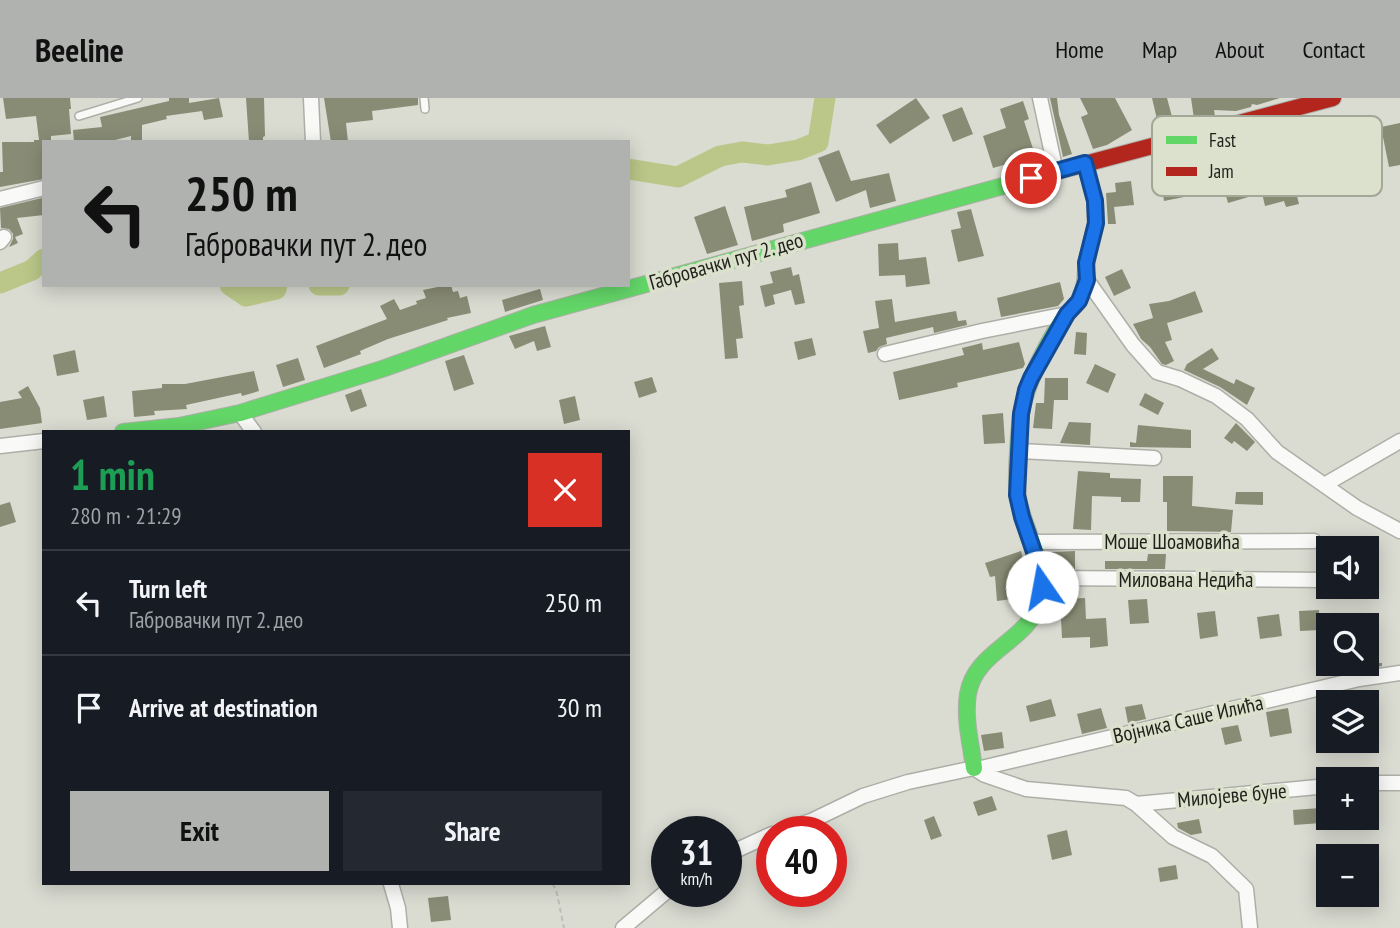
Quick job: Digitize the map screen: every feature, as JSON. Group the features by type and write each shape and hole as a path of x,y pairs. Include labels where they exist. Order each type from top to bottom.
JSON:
{"street":[{"path":"310,98 313,140"},
{"path":"1040,98 1056,172"},
{"name":"Габровачки пут 2. део","path":"1264,116 1333,98"},
{"name":"Габровачки пут 2. део","path":"141,430 179,426 240,413 382,369 533,315 1152,145"},
{"path":"979,771 967,702 972,680 988,658 1026,628 1040,599 1043,578 1017,495 1021,414 1026,390 1067,314 1079,301 1087,280 1086,263 1096,223 1095,201 1085,163"},
{"path":"0,200 42,189"},
{"path":"1087,280 1133,345 1157,372 1180,379 1216,396 1247,419 1277,452 1357,508 1400,531"},
{"path":"886,354 1067,314"},
{"path":"240,413 253,430"},
{"path":"0,446 42,441"},
{"path":"1324,485 1400,441"},
{"path":"1020,451 1154,458"},
{"name":"Моше Шоамовића","path":"1031,542 1314,541"},
{"name":"Милована Недића","path":"1043,578 1316,580"},
{"name":"Војника Саше Илића","path":"821,816 863,796 908,782 979,771 1359,679 1400,673"},
{"name":"Милојеве буне","path":"979,771 1026,789 1126,798 1173,837 1212,856 1246,889 1250,928"},
{"path":"1379,783 1400,783"},
{"name":"Милојеве буне","path":"1136,804 1316,787"},
{"path":"391,885 400,928"},
{"path":"623,928 651,904"}],"lane":[{"path":"79,116 138,98"},
{"path":"424,98 425,109"}],"path":[{"path":"553,885 564,928"}],"building":[{"path":"3,98 70,98 71,134 42,140 42,179 0,187 0,172 3,172 2,142 39,140 36,116 6,119"},
{"path":"169,98 189,98 189,103 219,98 223,117 204,120 202,111 166,116 167,119 142,125 142,140 131,140 131,136 115,140 74,140 73,130 102,127 100,117 169,101"},
{"path":"246,98 264,98 265,136 263,140 249,140"},
{"path":"324,98 418,98 418,105 372,111 373,120 346,123 348,140 331,140"},
{"path":"916,98 930,118 890,144 876,125"},
{"path":"1050,98 1057,98 1059,115 1072,154 1063,157"},
{"path":"1080,98 1115,98 1132,130 1107,145 1093,149 1081,117 1088,114"},
{"path":"1152,98 1167,98 1172,116 1156,116"},
{"path":"1191,98 1280,98 1252,104 1251,107 1236,111 1214,110 1215,116 1194,116"},
{"path":"1023,101 1029,119 1024,121 1038,164 1009,171 1007,164 993,168 983,136 1006,128 1000,109"},
{"path":"962,107 973,134 953,142 942,115"},
{"path":"1400,123 1400,165 1389,167 1382,127"},
{"path":"839,150 851,181 889,173 896,201 870,208 866,190 836,202 818,158"},
{"path":"1131,181 1134,205 1114,207 1116,224 1108,224 1106,193 1116,192 1115,183"},
{"path":"811,182 820,213 783,224 784,232 752,241 744,207 787,197 785,190"},
{"path":"1163,196 1184,196 1184,197 1164,201"},
{"path":"1226,196 1252,196 1228,203"},
{"path":"1263,196 1297,196 1299,204 1286,207 1284,201 1265,206"},
{"path":"42,198 42,215 17,218 23,234 15,237 18,243 9,247 13,234 9,229 1,228 0,208"},
{"path":"725,206 738,245 707,254 694,217"},
{"path":"971,209 984,256 958,262 951,230 961,228 957,212"},
{"path":"898,243 899,260 926,257 930,284 906,287 905,275 879,276 878,244"},
{"path":"791,267 793,276 799,274 805,303 795,305 791,290 773,295 775,304 765,307 760,286 773,283 770,272"},
{"path":"1122,269 1131,288 1114,296 1105,277"},
{"path":"742,281 744,305 739,306 743,338 736,339 738,358 725,359 719,283"},
{"path":"1060,282 1064,299 1058,306 1001,317 997,298"},
{"path":"452,287 453,292 458,291 460,298 467,296 471,313 447,318 448,320 388,339 360,351 361,354 324,368 316,346 387,319 380,306 394,299 400,310 417,304 416,301 426,298 423,290"},
{"path":"540,289 543,300 505,312 502,300"},
{"path":"1195,291 1203,312 1167,323 1172,340 1165,342 1174,361 1162,364 1141,339 1133,324 1153,318 1149,304 1169,301"},
{"path":"892,299 895,322 956,311 958,321 966,320 967,325 934,333 933,327 886,338 887,344 868,353 863,331 879,328 875,301"},
{"path":"545,326 551,347 537,351 534,341 515,349 509,336"},
{"path":"1076,332 1087,333 1086,355 1074,354"},
{"path":"812,338 816,355 798,360 794,342"},
{"path":"1019,342 1025,364 1023,368 957,383 958,387 899,400 893,372 964,355 962,348 982,343 983,350"},
{"path":"1212,348 1219,359 1203,369 1234,384 1236,379 1255,388 1247,405 1220,387 1184,370 1187,364"},
{"path":"75,350 79,372 57,376 53,355"},
{"path":"464,355 474,384 454,391 445,361"},
{"path":"298,358 305,380 283,387 276,365"},
{"path":"1095,364 1116,374 1108,393 1086,383"},
{"path":"254,371 259,391 186,405 187,409 154,411 155,415 134,417 132,391"},
{"path":"652,377 657,392 639,398 634,382"},
{"path":"1045,378 1068,378 1068,400 1054,400 1052,429 1033,428 1036,403 1044,403"},
{"path":"28,386 40,408 42,423 0,429 0,402 22,398 18,392"},
{"path":"361,389 367,406 351,412 345,395"},
{"path":"1145,393 1164,403 1158,415 1139,405"},
{"path":"104,396 107,417 87,420 83,400"},
{"path":"575,396 580,420 564,424 559,400"},
{"path":"1003,413 1005,443 984,444 982,415"},
{"path":"1069,422 1091,423 1090,445 1060,443"},
{"path":"1236,423 1255,442 1247,451 1234,441 1232,444 1224,438"},
{"path":"1138,425 1191,430 1191,448 1130,447 1130,442 1136,443"},
{"path":"1078,471 1110,473 1110,478 1141,479 1140,502 1121,502 1121,497 1092,496 1091,530 1073,529"},
{"path":"1163,476 1193,476 1192,506 1233,510 1231,532 1167,531 1167,502 1163,502"},
{"path":"1236,492 1263,492 1263,505 1235,504"},
{"path":"10,502 16,522 0,527 0,505"},
{"path":"1021,551 1024,562 1013,565 1015,569 1009,571 1012,599 997,601 995,576 990,577 985,563"},
{"path":"1075,551 1075,569 1053,568 1052,552"},
{"path":"1148,554 1166,554 1165,569 1105,569 1105,561 1147,561"},
{"path":"1085,598 1086,619 1106,618 1108,646 1090,648 1090,637 1062,638 1060,599"},
{"path":"1147,599 1149,623 1130,624 1128,600"},
{"path":"1319,610 1319,613 1316,613 1316,630 1300,631 1299,611"},
{"path":"1215,611 1218,636 1200,639 1197,613"},
{"path":"1279,614 1282,636 1260,639 1257,617"},
{"path":"1051,699 1056,716 1030,722 1026,706"},
{"path":"1142,704 1146,719 1128,723 1125,707"},
{"path":"1101,708 1107,728 1082,734 1077,714"},
{"path":"1288,708 1292,733 1270,737 1266,712"},
{"path":"1238,725 1242,741 1225,745 1221,728"},
{"path":"1002,732 1004,748 984,751 981,735"},
{"path":"992,796 997,810 978,816 973,802"},
{"path":"1316,808 1316,823 1294,825 1293,810"},
{"path":"934,816 942,836 931,840 924,820"},
{"path":"1199,819 1202,833 1191,835 1178,828 1177,823"},
{"path":"1067,830 1072,855 1052,860 1047,835"},
{"path":"1176,865 1178,879 1160,882 1158,868"},
{"path":"448,896 451,920 431,922 428,898"}],"waterway":[{"path":"630,169 678,177 720,156 742,152 768,155 798,150 818,142 825,98"},
{"path":"0,283 32,270 42,261"},
{"path":"233,287 246,296 276,287"}],"traffic: fast":[{"path":"142,430 179,426 240,413 382,369 533,315 1032,178"},
{"path":"974,768 967,712 968,694 973,679 991,656 1025,626 1034,614 1042,587 1038,561 1021,511 1017,490 1018,444 1023,402 1046,347 1081,296 1088,256"}],"traffic: jam":[{"path":"1265,116 1333,98"},
{"path":"1032,178 1152,146"},
{"path":"1085,163 1095,200 1096,223 1088,256"}],"route":[{"path":"1031,178 1085,163 1095,201 1096,223 1086,263 1087,280 1083,292 1067,314 1031,378 1021,414 1017,495 1043,578 1042,587"}]}
